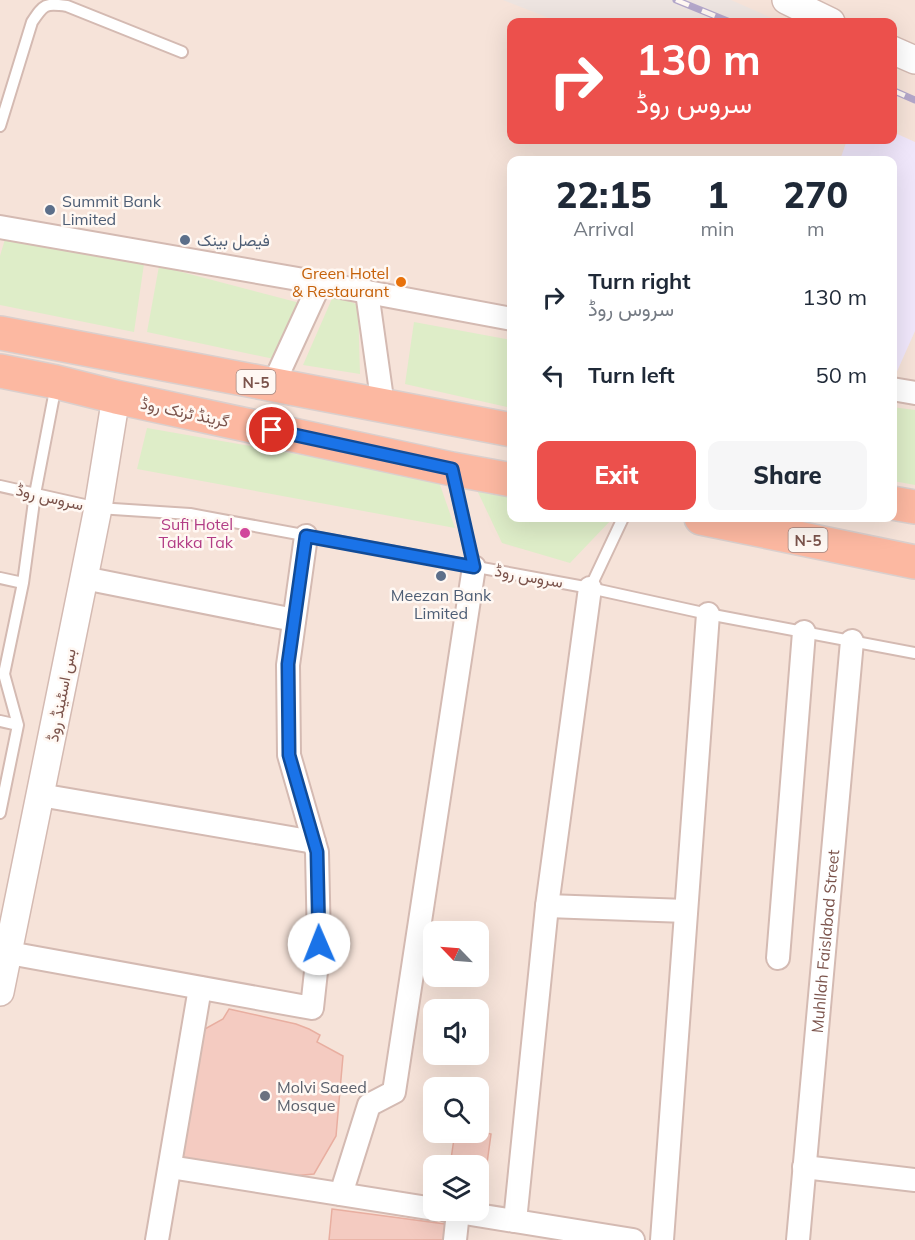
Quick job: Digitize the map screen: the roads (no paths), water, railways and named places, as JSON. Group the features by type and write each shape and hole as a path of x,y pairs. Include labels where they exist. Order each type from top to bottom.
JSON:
{"highway":[{"name":"N-5","path":"0,333 507,429"},
{"name":"گرینڈ ٹرنک روڈ","path":"0,371 507,479"},
{"path":"897,503 915,507"},
{"name":"N-5","path":"741,522 792,527 915,562"}],"street":[{"path":"786,0 823,18"},
{"path":"897,52 915,60"},
{"path":"0,227 507,318"},
{"path":"273,385 320,283"},
{"path":"368,292 383,406"},
{"path":"897,390 915,393"},
{"name":"بس اسٹینڈ روڈ","path":"0,992 98,508 116,397"},
{"path":"9,954 312,1008 319,944 317,852 289,755 288,664 306,536"},
{"path":"341,1194 369,1105 394,1092 474,567"},
{"path":"84,578 294,620"},
{"path":"515,1221 547,906 590,588"},
{"path":"662,1240 708,614"},
{"path":"778,958 804,632"},
{"name":"Muhllah Faislabad Street","path":"798,1240 852,641"},
{"path":"40,795 314,842"},
{"path":"547,906 686,911"},
{"path":"157,1240 200,988"},
{"path":"170,1167 423,1207"},
{"path":"804,1167 915,1180"},
{"path":"489,1217 627,1240"},
{"path":"453,1221 455,1240"}],"lane":[{"path":"0,126 32,22 41,9 51,4 67,6 182,51"},
{"path":"0,813 18,724 4,674 23,583 35,494 56,382"},
{"path":"452,469 474,567"},
{"name":"سروس روڈ","path":"0,486 98,508 189,514 590,588 708,614 915,653"},
{"path":"590,588 621,522"},
{"path":"0,578 23,583"},
{"path":"0,721 18,724"}],"railway":[{"path":"676,0 720,18"},
{"path":"897,92 915,100"}],"place":[{"name":"Summit Bank Limited","path":"50,210"},
{"name":"فیصل بینک","path":"185,240"},
{"name":"Green Hotel & Restaurant","path":"401,282"},
{"name":"Sufi Hotel Takka Tak","path":"245,533"},
{"name":"Meezan Bank Limited","path":"441,576"},
{"name":"Molvi Saeed Mosque","path":"265,1096"}]}
